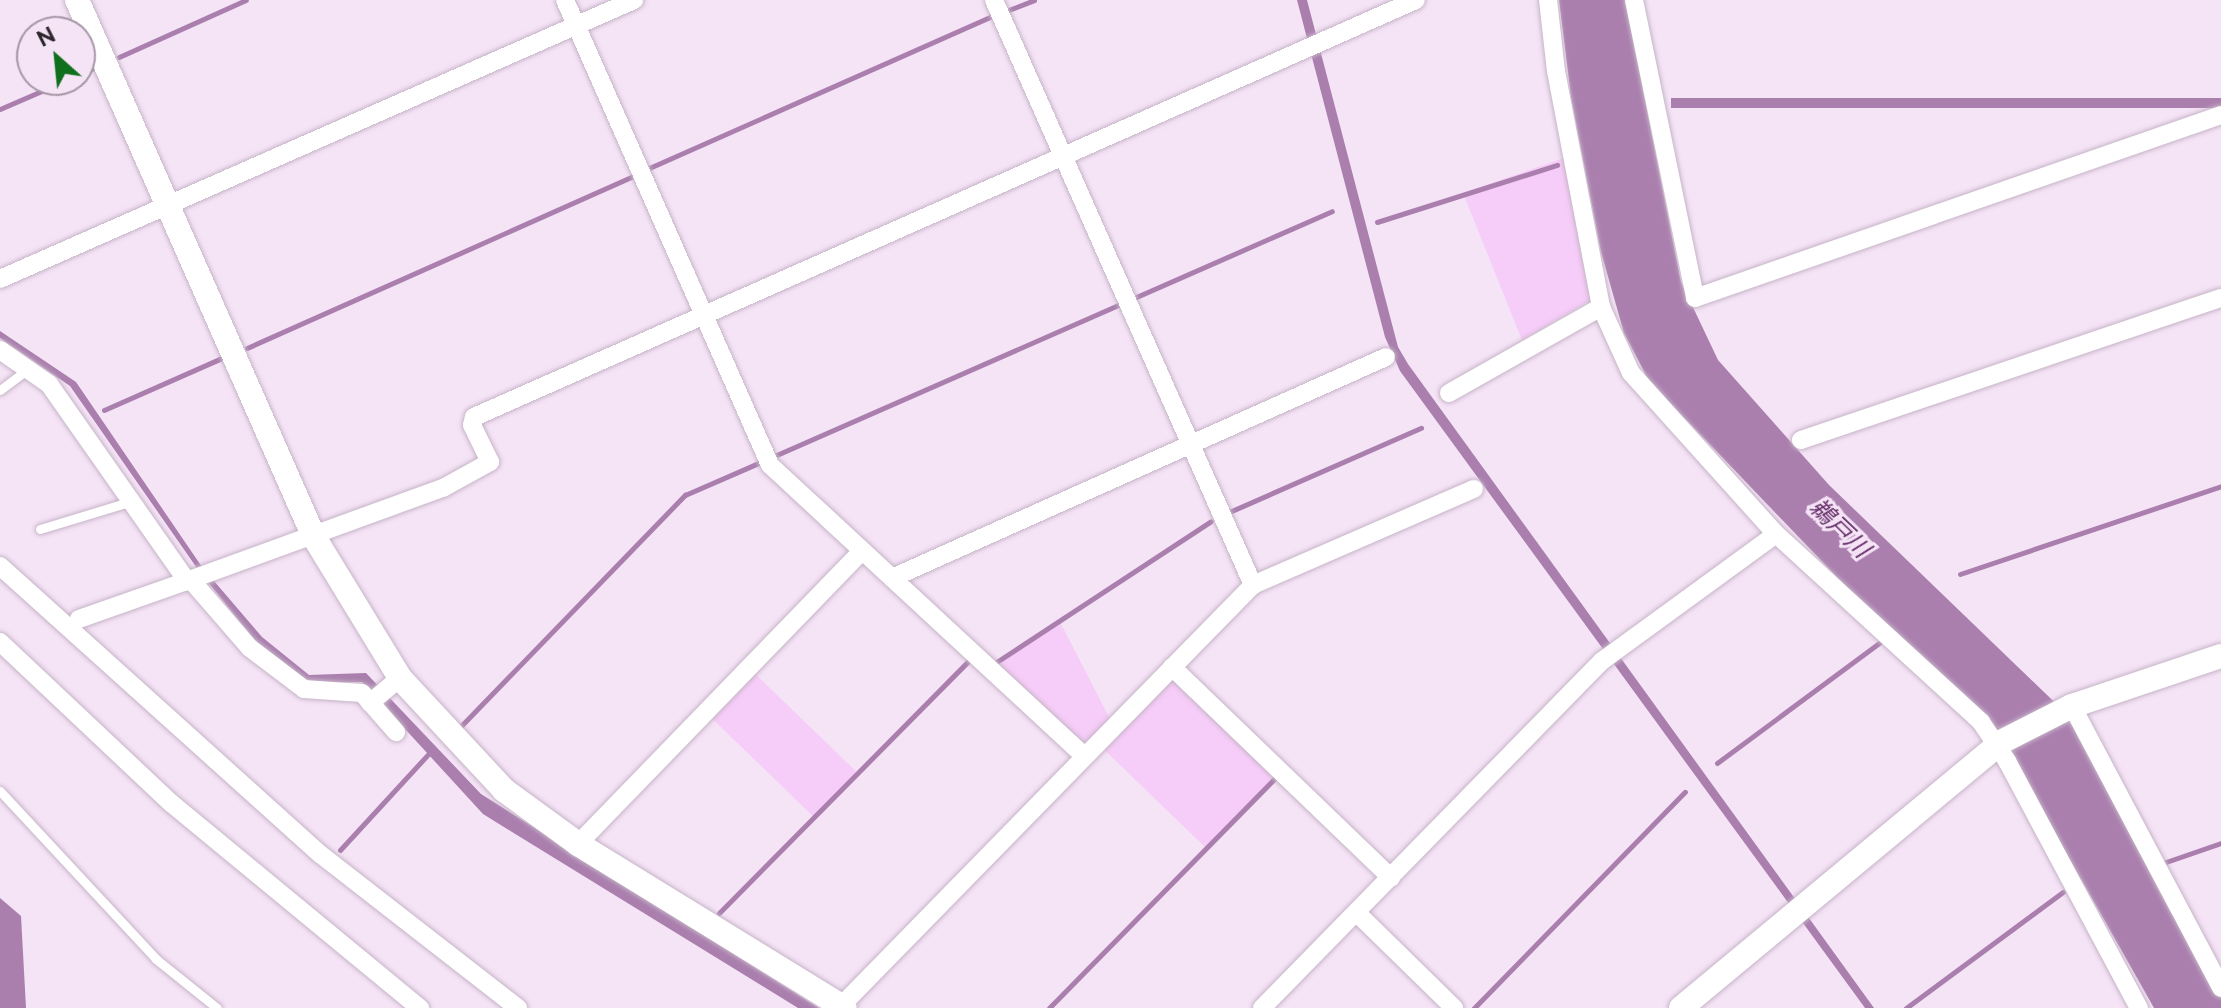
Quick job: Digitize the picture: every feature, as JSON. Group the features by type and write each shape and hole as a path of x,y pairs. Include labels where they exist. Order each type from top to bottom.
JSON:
{"street":[{"path":"77,0 383,692 396,732"},
{"path":"565,0 770,465 1083,755"},
{"path":"0,279 634,0"},
{"path":"994,0 1253,585"},
{"path":"79,619 314,537 443,488 490,462 472,425 474,417 1416,0"},
{"path":"1548,0 1556,71 1601,307 1631,373 1776,534 2000,743 2139,1008"},
{"path":"1634,0 1695,298 2221,115"},
{"path":"1801,440 2221,298"},
{"path":"1449,393 1601,307"},
{"path":"0,350 29,368 65,404 134,501 250,648 304,689 383,692 504,790 578,844 842,1007 1083,755 1253,585 1474,489"},
{"path":"892,578 1386,357"},
{"path":"1262,1008 1611,654 1776,534"},
{"path":"578,844 862,551"},
{"path":"0,566 320,854 518,1008"},
{"path":"0,642 171,803 420,1008"},
{"path":"1681,1008 2000,743 2072,706 2221,656"},
{"path":"1172,667 1391,878"},
{"path":"2072,706 2221,988"},
{"path":"1357,913 1454,1008"}],"lane":[{"path":"0,390 29,368"},
{"path":"40,529 134,501"},
{"path":"0,791 156,959 217,1008"}],"shaded area":[{"path":"1564,158 1591,300 1522,340 1463,193"},
{"path":"1060,622 1111,721 1083,747 995,667"},
{"path":"751,670 857,773 814,817 708,715"},
{"path":"1169,676 1276,780 1208,850 1101,746"}],"water":[{"path":"1297,0 1307,0 1398,347 1874,1008 1865,1008 1400,371 1385,337"},
{"name":"鵜戸川","path":"1559,0 1625,0 1681,282 1718,360 1829,485 2072,719 2221,998 2221,1008 2154,1008 2000,736 1858,599 1649,381 1624,333 1601,252 1571,97"},
{"path":"1671,98 2221,98 2221,108 1671,108"},
{"path":"0,331 76,382 202,567 262,637 309,675 366,673 481,794 819,1008 798,1008 483,814 362,682 306,683 258,644 199,571 70,386 0,338"},
{"path":"0,898 21,916 26,1008 0,1008"}],"waterway":[{"path":"119,57 246,0"},
{"path":"1006,11 1034,0"},
{"path":"647,169 994,15"},
{"path":"0,109 30,96"},
{"path":"1377,222 1557,165"},
{"path":"247,348 636,175"},
{"path":"1134,298 1332,211"},
{"path":"772,457 1120,304"},
{"path":"104,410 224,357"},
{"path":"1227,513 1421,428"},
{"path":"461,726 685,495 761,462"},
{"path":"1960,574 2221,486"},
{"path":"995,663 1211,521"},
{"path":"1717,763 1879,643"},
{"path":"719,913 968,661"},
{"path":"340,850 430,752"},
{"path":"1049,1008 1277,776"},
{"path":"1474,1008 1685,792"},
{"path":"2166,862 2221,843"},
{"path":"1906,1008 2063,892"}]}
